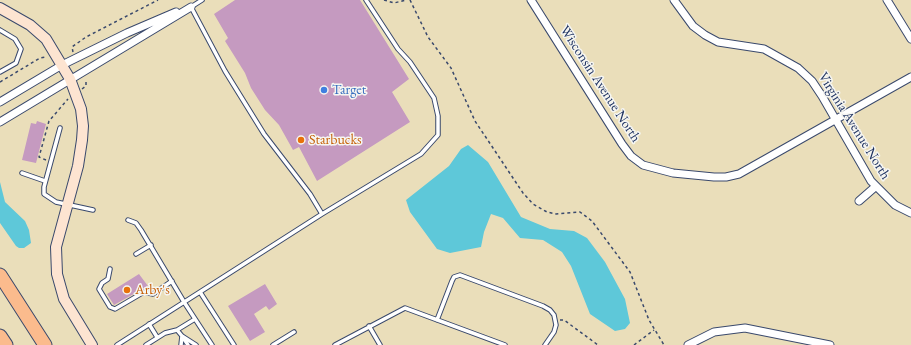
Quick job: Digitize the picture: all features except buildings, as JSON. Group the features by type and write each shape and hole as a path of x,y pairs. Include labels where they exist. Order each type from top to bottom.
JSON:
{"highway":[{"path":"0,275 45,345"},
{"path":"0,336 6,345"}],"street":[{"name":"Wisconsin Avenue North","path":"530,0 622,144 632,156 643,165 673,173 726,177 739,174 911,77"},
{"name":"Virginia Avenue North","path":"674,0 693,26 705,35 718,42 764,49 781,57 798,68 812,81 875,187 895,205 911,213"},
{"path":"887,0 911,39"},
{"path":"0,102 62,65 127,32 191,7"},
{"path":"0,122 191,7"},
{"path":"0,8 40,32 53,47 70,79 81,109 83,126 78,166 56,247 57,274 64,299 92,345"},
{"path":"859,202 875,187"},
{"path":"688,345 714,332 745,328 812,343 830,345"}],"lane":[{"path":"202,0 191,7 225,71 264,134 310,194 322,214"},
{"path":"117,345 322,214 421,154 438,135 438,116 434,98 410,62 398,49 366,0"},
{"path":"0,30 15,39 21,49 16,63 0,72"},
{"path":"60,128 44,194 48,198 93,210"},
{"path":"22,173 46,182"},
{"path":"128,220 136,223 151,245 184,302 212,345"},
{"path":"136,254 151,245"},
{"path":"110,269 108,279 102,283 99,289 110,306 115,309 144,292 152,294 172,281"},
{"path":"437,320 454,277 460,275 543,306 554,315 556,320 554,332 545,345"},
{"path":"200,292 234,345"},
{"path":"335,345 404,308 506,345"},
{"path":"146,345 165,332 177,330 195,319"},
{"path":"149,324 158,337"},
{"path":"369,326 380,345"},
{"path":"177,330 188,345"},
{"path":"273,345 294,332"},
{"path":"182,336 182,345"},
{"path":"182,336 196,345"}],"path":[{"path":"73,51 72,47 86,37 158,0"},
{"path":"384,0 394,3 406,0"},
{"path":"410,0 428,37 451,68 475,121 526,196 532,204 547,212 556,214 580,212 592,221 630,272 643,307 654,330 664,345"},
{"path":"0,82 40,58"},
{"path":"51,161 39,157 49,121 63,103"},
{"path":"556,320 564,320 598,345"},
{"path":"634,345 654,330"}],"water":[{"path":"468,145 488,162 521,217 550,229 574,231 587,238 605,262 625,299 630,323 625,329 615,331 590,314 571,266 562,252 543,240 520,238 503,218 491,214 484,232 481,247 450,253 437,249 410,212 406,200 449,166 461,149"},
{"path":"0,182 5,202 25,221 29,230 31,243 24,248 19,248 16,246 0,223"}],"place":[{"name":"Target","path":"324,90"},
{"name":"Starbucks","path":"301,140"},
{"name":"Arby's","path":"127,290"}]}
